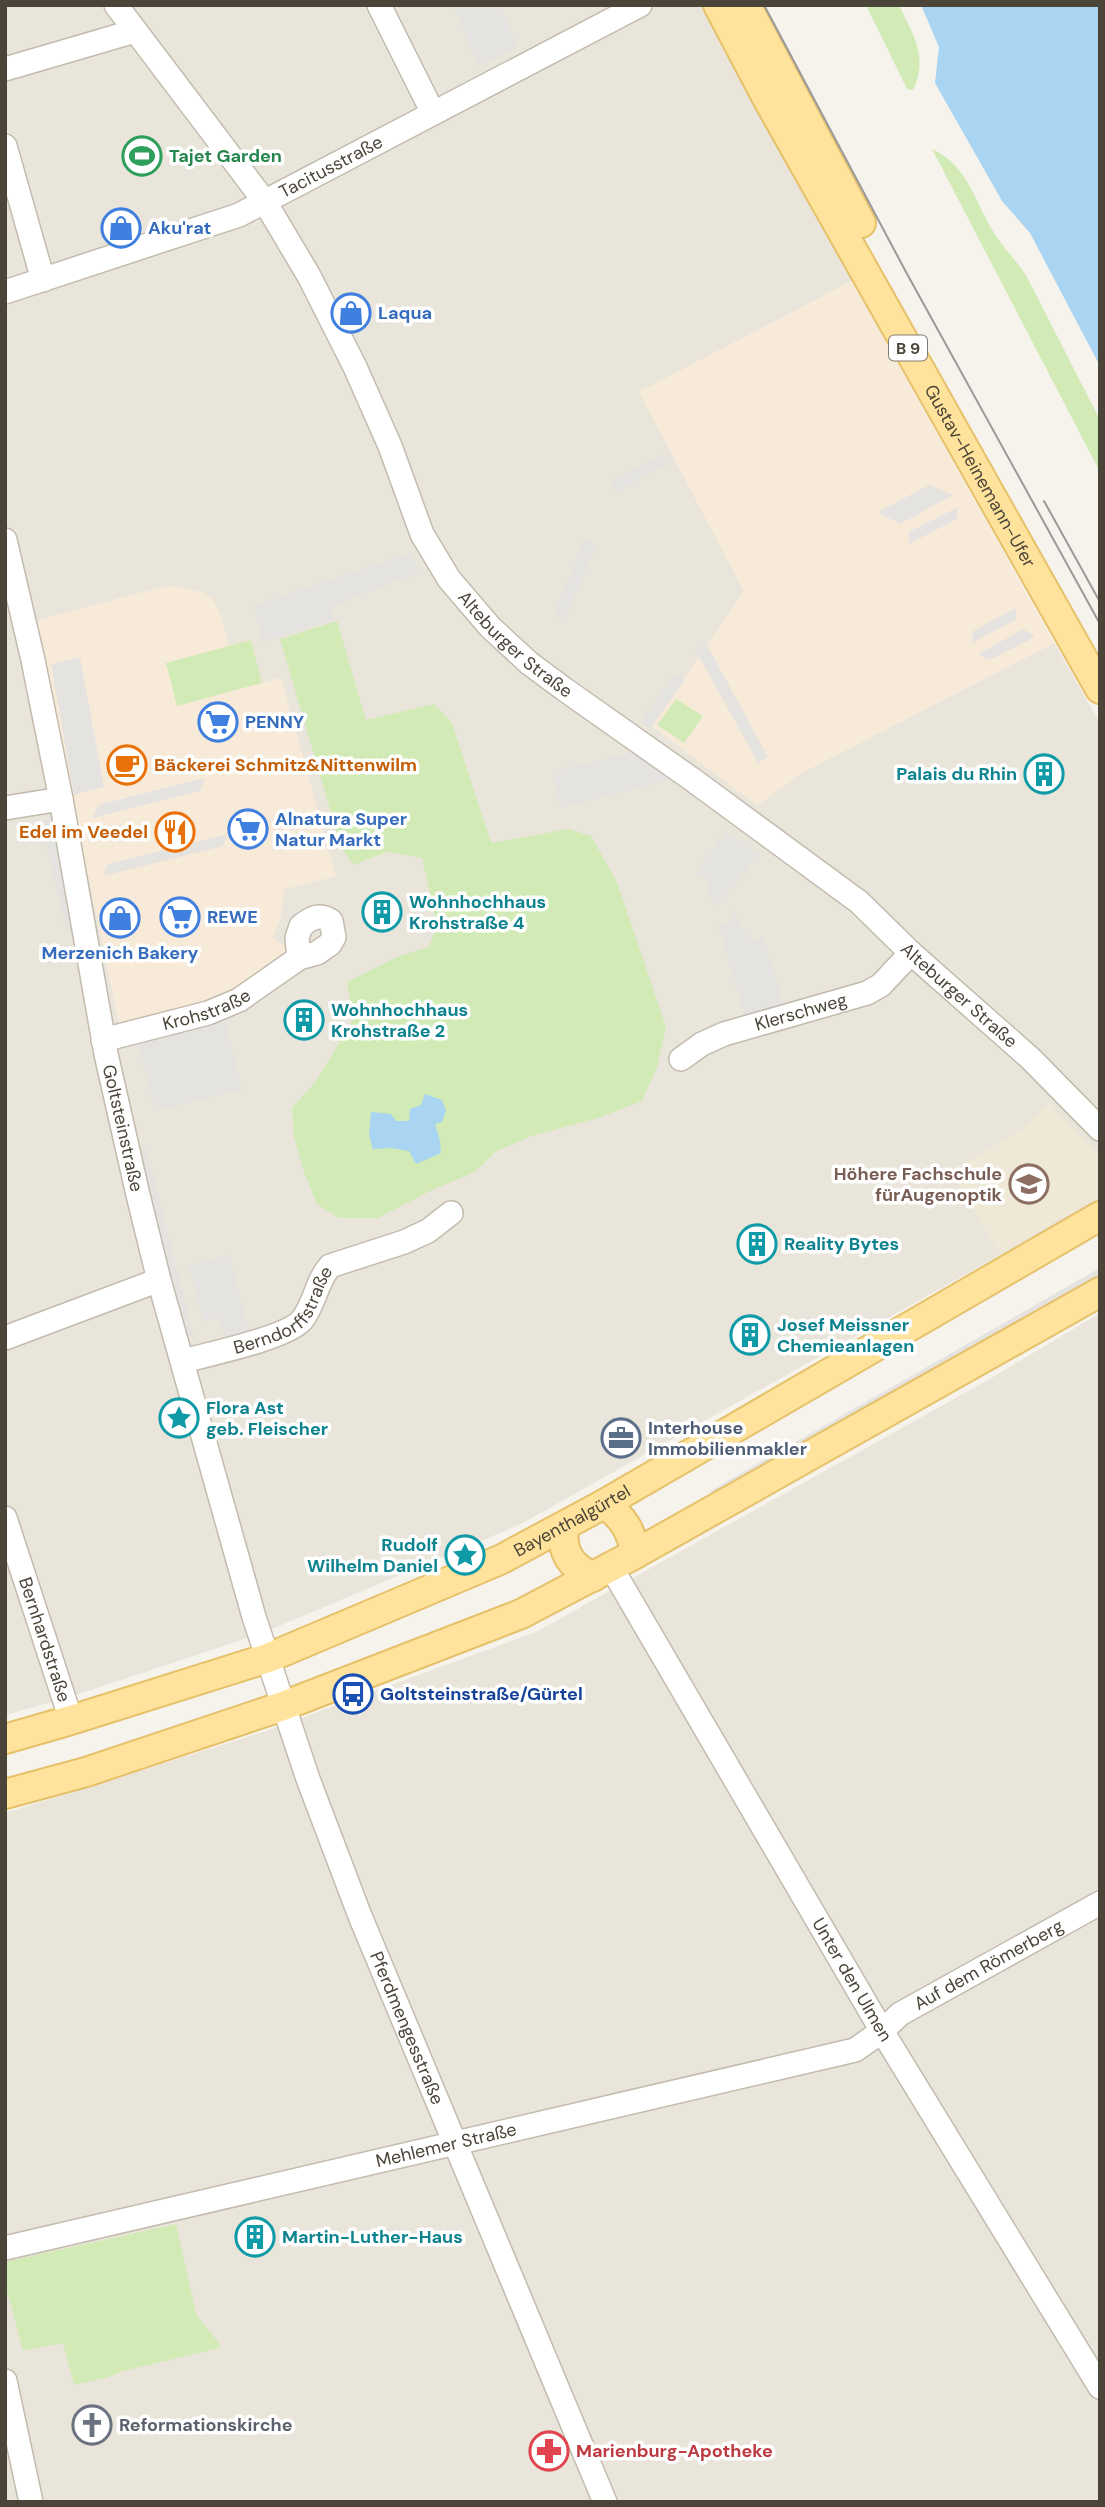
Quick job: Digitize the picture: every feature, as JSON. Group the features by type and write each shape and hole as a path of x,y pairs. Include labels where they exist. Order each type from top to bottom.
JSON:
{"main road":[{"name":"Gustav-Heinemann-Ufer","path":"718,5 768,100 1100,689"},
{"name":"Gustav-Heinemann-Ufer","path":"746,5 888,276 1100,654"},
{"name":"Bayenthalgürtel","path":"5,1739 268,1658 502,1559 564,1527 1100,1216"},
{"path":"5,1794 86,1772 283,1706 521,1614 613,1566 1100,1292"},
{"path":"564,1527 562,1542 567,1558 579,1570 613,1566 633,1537 615,1512 604,1504"}],"street":[{"name":"Alteburger Straße","path":"116,5 265,202 309,276 355,367 390,446 422,534 457,589 490,627 528,663 850,896 1030,1058 1100,1129"},
{"path":"379,5 433,113"},
{"name":"Tacitusstraße","path":"5,292 239,215 640,5"},
{"path":"5,69 135,31"},
{"path":"5,146 43,280"},
{"name":"Goltsteinstraße","path":"5,540 61,799 103,1040 159,1280 283,1706"},
{"path":"5,808 61,799"},
{"name":"Klerschweg","path":"681,1059 702,1044 724,1034 867,993 881,985 911,953"},
{"name":"Krohstraße","path":"103,1040 223,1008 239,1000 299,958"},
{"name":"Berndorffstraße","path":"183,1362 290,1330 304,1317 323,1274 330,1266 404,1242 428,1231 451,1213"},
{"path":"5,1338 159,1280"},
{"name":"Bernhardstraße","path":"5,1518 71,1720"},
{"name":"Unter den Ulmen","path":"613,1566 882,2031 1100,2387"},
{"name":"Pferdmengesstraße","path":"283,1706 360,1916 605,2502"},
{"name":"Auf dem Römerberg","path":"882,2031 900,2014 1100,1903"},
{"name":"Mehlemer Straße","path":"5,2248 855,2050 882,2031"},
{"path":"5,2381 32,2502"}],"shaded area":[{"path":"5,5 708,5 852,281 640,392 744,591 652,726 757,805 805,771 1054,643 1100,723 1100,1199 521,1524 260,1634 70,1697 5,1715","holes":["159,588 221,617 229,646 262,683 281,678 335,876 284,889 280,920 272,937 288,951 120,1028 36,623 42,619"]},
{"path":"452,5 499,5 519,47 480,67"},
{"path":"852,281 1054,643 805,771 757,805 652,726 744,591 639,392"},
{"path":"662,454 668,464 617,492 611,482"},
{"path":"929,485 953,495 900,524 878,512"},
{"path":"958,507 957,519 909,544 909,532"},
{"path":"591,539 592,544 595,544 589,565 562,621 555,611 584,541"},
{"path":"410,553 422,571 332,606 335,619 263,642 253,606"},
{"path":"174,586 202,592 213,599 229,646 251,640 262,683 281,678 336,876 284,889 280,920 273,937 289,951 274,968 227,998 120,1028 36,623 42,619"},
{"path":"1016,608 1017,619 972,643 973,631"},
{"path":"1024,629 1035,637 989,660 978,654"},
{"path":"706,643 768,757 758,763 695,649"},
{"path":"80,657 104,787 74,795 51,664"},
{"path":"674,674 684,681 650,729 641,722"},
{"path":"635,752 671,779 561,808 552,771"},
{"path":"205,778 200,791 93,818 98,805"},
{"path":"52,814 76,922 66,931 42,824"},
{"path":"726,831 759,854 718,905 710,899 705,879 696,872"},
{"path":"227,834 223,846 103,876 108,864"},
{"path":"734,910 751,940 763,937 785,1007 745,1018 719,926 732,923 729,911"},
{"path":"226,1021 242,1090 155,1111 138,1042"},
{"name":"Höhere Fachschule fürAugenoptik","path":"1049,1103 1100,1157 1100,1196 1000,1254 951,1171 1020,1131"},
{"path":"146,1147 193,1334 183,1341 135,1149"},
{"path":"229,1255 250,1334 225,1341 219,1317 203,1321 189,1265"},
{"path":"1100,1268 1100,1277 714,1497 710,1491"},
{"path":"1100,1313 1100,2502 5,2502 5,1813 263,1732 536,1632 988,1380"}],"green space":[{"path":"866,5 899,5 914,36 919,57 918,78 913,90 907,89"},
{"path":"932,149 945,156 963,176 989,225 1027,277 1100,420 1100,472"},
{"path":"337,621 366,720 434,704 452,723 491,843 568,829 591,836 617,882 666,1027 657,1067 642,1101 598,1118 531,1136 495,1152 475,1172 430,1191 378,1218 339,1218 317,1204 294,1137 292,1108 317,1080 353,1019 347,982 397,957 429,947 437,925 422,858 387,852 353,865 341,847 280,639"},
{"path":"251,640 262,683 177,706 166,663"},
{"path":"676,699 703,716 684,743 657,725"},
{"path":"176,2224 196,2313 220,2348 74,2385 63,2343 23,2351 5,2283 5,2262"}],"water":[{"path":"921,5 1100,5 1100,366 1030,233 1002,201 935,83 939,47"},
{"path":"425,1094 442,1100 446,1111 442,1122 435,1124 441,1153 416,1164 409,1151 373,1149 369,1135 371,1112 391,1114 396,1121 409,1121 410,1109 421,1105"}],"tram line":[{"path":"764,5 906,272 1100,624"},
{"path":"1044,501 1100,602"}],"place":[{"name":"Tajet Garden","path":"142,156"},
{"name":"Aku'rat","path":"121,228"},
{"name":"Laqua","path":"351,313"},
{"name":"PENNY","path":"218,722"},
{"name":"Bäckerei Schmitz&Nittenwilm","path":"127,765"},
{"name":"Palais du Rhin","path":"1044,774"},
{"name":"Alnatura Super Natur Markt","path":"248,829"},
{"name":"Edel im Veedel","path":"175,832"},
{"name":"Wohnhochhaus Krohstraße 4","path":"382,912"},
{"name":"REWE","path":"180,917"},
{"name":"Merzenich Bakery","path":"120,918"},
{"name":"Wohnhochhaus Krohstraße 2","path":"304,1020"},
{"name":"Höhere Fachschule fürAugenoptik","path":"1029,1184"},
{"name":"Reality Bytes","path":"757,1244"},
{"name":"Josef Meissner Chemieanlagen","path":"750,1335"},
{"name":"Flora Ast geb. Fleischer","path":"179,1418"},
{"name":"Interhouse Immobilienmakler","path":"621,1438"},
{"name":"Rudolf Wilhelm Daniel","path":"465,1555"},
{"name":"Goltsteinstraße/Gürtel","path":"353,1694"},
{"name":"Martin-Luther-Haus","path":"255,2237"},
{"name":"Reformationskirche","path":"92,2425"},
{"name":"Marienburg-Apotheke","path":"549,2451"}]}
